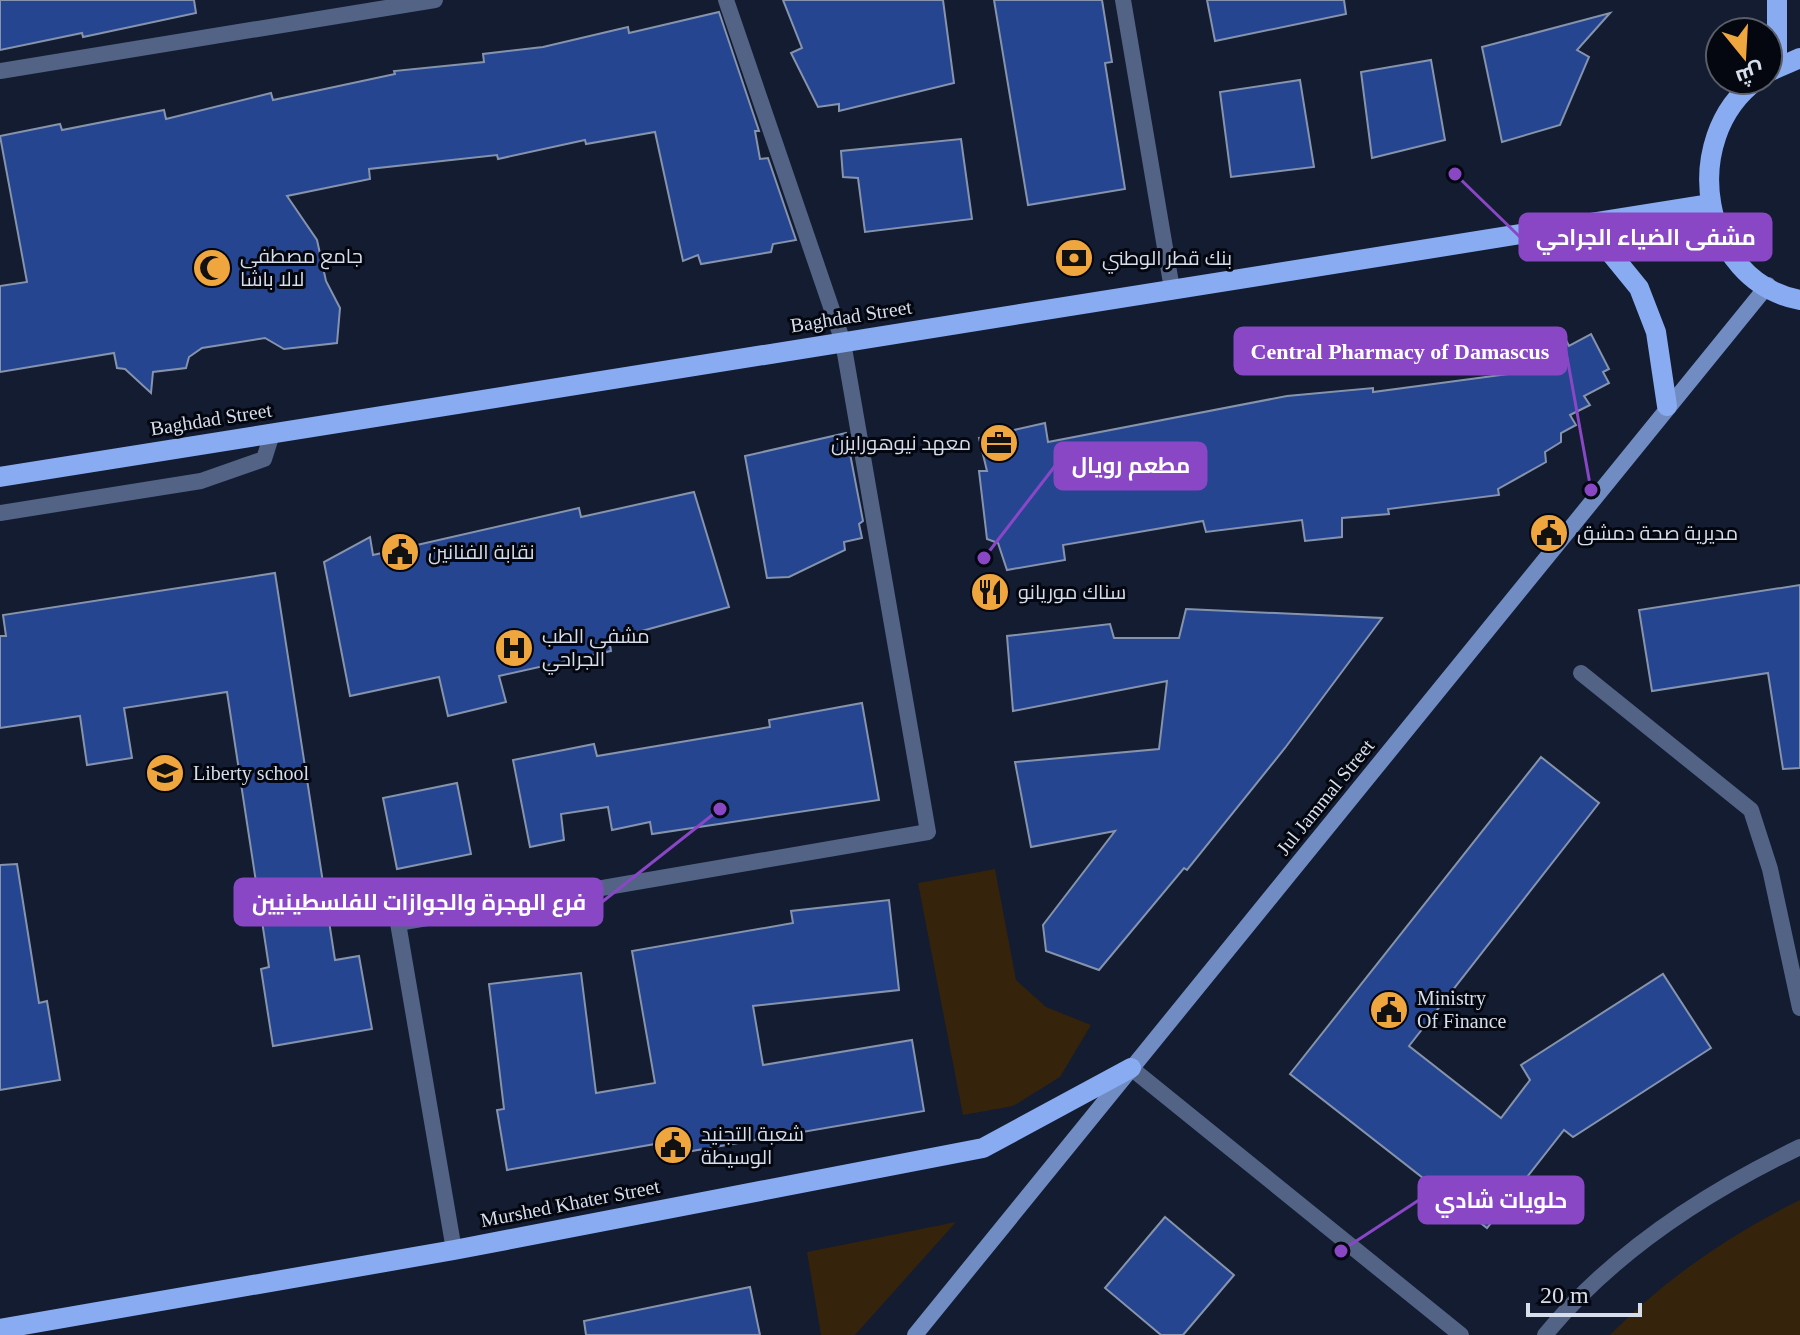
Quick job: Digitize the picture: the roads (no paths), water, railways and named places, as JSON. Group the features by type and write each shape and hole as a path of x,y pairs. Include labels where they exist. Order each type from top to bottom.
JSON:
{"main road":[{"path":"1739,96 1720,123 1708,163 1709,204 1724,244 1753,277 1800,300"},
{"name":"Baghdad Street","path":"0,477 1709,204"},
{"path":"1586,223 1639,288 1656,332 1667,406"},
{"name":"Jul Jammal Street","path":"915,1335 1768,285"},
{"name":"Murshed Khater Street","path":"0,1329 454,1250 983,1148 1131,1068"}],"street":[{"path":"0,71 435,0"},
{"path":"454,1250 398,923 928,832 843,342 726,0"},
{"path":"1123,0 1172,289"},
{"path":"0,513 201,481 264,459 272,434"},
{"path":"1581,673 1751,810 1770,869 1800,1008"},
{"path":"1131,1068 1461,1335"},
{"path":"1545,1335 1606,1271 1670,1221 1739,1177 1800,1147"}],"place":[{"name":"مشفى الضياء الجراحي","path":"1455,174"},
{"name":"بنك قطر الوطني","path":"1074,258"},
{"name":"جامع مصطفى لالا باشا","path":"212,268"},
{"name":"معهد نيوهورايزن","path":"999,443"},
{"name":"Central Pharmacy of Damascus","path":"1591,490"},
{"name":"مديرية صحة دمشق","path":"1549,533"},
{"name":"نقابة الفنانين","path":"400,552"},
{"name":"مطعم رويال","path":"984,558"},
{"name":"سناك موريانو","path":"990,592"},
{"name":"مشفى الطب الجراحي","path":"514,648"},
{"name":"Liberty school","path":"165,773"},
{"name":"فرع الهجرة والجوازات للفلسطينيين","path":"720,809"},
{"name":"Ministry Of Finance","path":"1389,1010"},
{"name":"شعبة التجنيد الوسيطة","path":"673,1145"},
{"name":"حلويات شادي","path":"1341,1251"}]}
